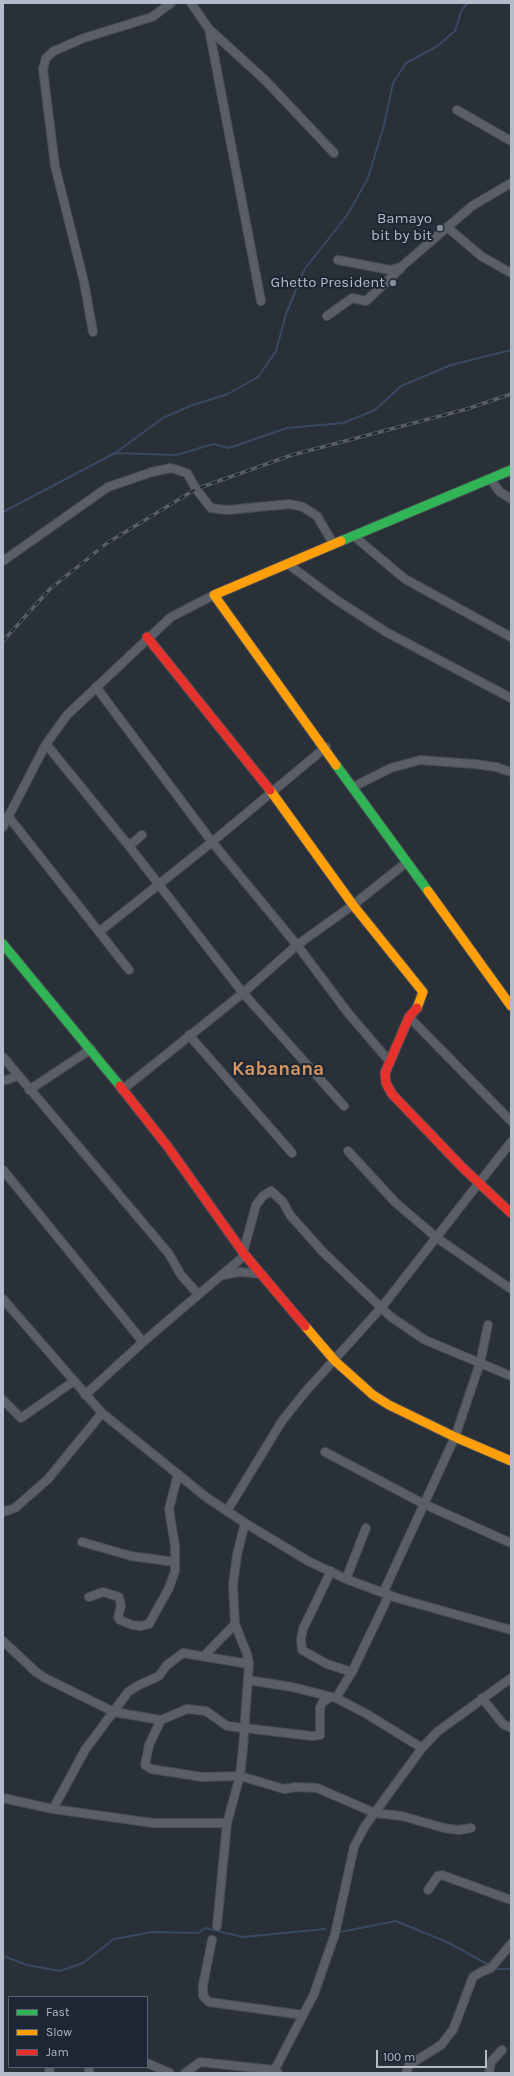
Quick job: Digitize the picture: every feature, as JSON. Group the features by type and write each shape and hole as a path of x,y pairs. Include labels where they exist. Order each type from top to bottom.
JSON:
{"street":[{"path":"93,332 84,282 56,166 43,69 46,58 54,51 84,38 152,17 171,3"},
{"path":"191,3 209,29 265,80 334,152"},
{"path":"209,29 214,62 236,163 261,301"},
{"path":"457,110 511,141"},
{"path":"326,316 352,298 366,301 401,267 472,206 511,183"},
{"path":"447,228 481,256 511,273"},
{"path":"338,260 390,270 401,267"},
{"path":"3,561 108,487 152,472 172,468 187,473 199,494 211,508 227,510 290,504 303,508 317,516 334,545"},
{"path":"3,827 46,744 67,715 171,617 214,595 355,537 511,470"},
{"path":"490,478 500,492 511,499"},
{"path":"355,537 405,579 511,637"},
{"path":"288,564 335,599 386,632 511,698"},
{"path":"214,595 511,1006"},
{"path":"147,638 272,792 353,905 423,992 418,1007 409,1017 384,1073 386,1083 392,1094 480,1184 511,1213"},
{"path":"96,687 212,842 297,945 348,1013 390,1062"},
{"path":"46,744 129,846 243,993 344,1106"},
{"path":"99,932 212,842 326,748"},
{"path":"353,786 390,768 420,760 474,764 496,767 511,772"},
{"path":"8,816 129,970"},
{"path":"129,846 142,835"},
{"path":"122,1090 243,993 297,945 353,905 407,862"},
{"path":"3,944 91,1049 168,1147 244,1254 335,1361 373,1395 455,1437 511,1461"},
{"path":"409,1017 511,1121"},
{"path":"189,1035 292,1153"},
{"path":"29,1090 91,1049"},
{"path":"3,1057 29,1090 168,1254 181,1275 198,1294"},
{"path":"3,1081 18,1076"},
{"path":"227,1511 282,1421 306,1391 335,1361 381,1308 480,1184 511,1142"},
{"path":"348,1151 395,1202 437,1238 511,1289"},
{"path":"3,1170 143,1342"},
{"path":"85,1395 198,1294 223,1275 244,1254 256,1205 263,1196 271,1191 283,1202 290,1215 323,1252 381,1308 424,1340 511,1376"},
{"path":"223,1275 240,1272 261,1274"},
{"path":"3,1299 102,1414 206,1497 245,1523 308,1560 346,1579 386,1594 433,1607 474,1621 511,1630"},
{"path":"3,1641 36,1672 114,1712 161,1720 191,1708 206,1711 228,1726 290,1735 320,1735 320,1708 322,1703 334,1698 352,1672 424,1504 455,1437 480,1363 488,1325"},
{"path":"3,1400 21,1418 74,1381"},
{"path":"3,1512 15,1508 48,1479 102,1414"},
{"path":"325,1452 424,1504 511,1543"},
{"path":"90,1597 104,1592 119,1597 120,1606 118,1617 120,1620 132,1626 149,1624 174,1578 175,1562 170,1509 178,1474"},
{"path":"217,1926 227,1823 240,1776 245,1728 249,1664 247,1654 235,1624 233,1585 237,1555 245,1523"},
{"path":"346,1579 366,1528"},
{"path":"82,1542 131,1556 175,1562"},
{"path":"331,1571 303,1629 301,1639 302,1650 327,1664 352,1672"},
{"path":"203,1657 235,1624"},
{"path":"53,1809 85,1750 128,1692 159,1676 167,1665 179,1654 183,1653 249,1664"},
{"path":"185,2073 200,2062 275,2072 314,1994 335,1934 354,1847 365,1826 422,1748 437,1732 511,1678"},
{"path":"248,1680 292,1687 334,1698 365,1713 422,1748"},
{"path":"482,1698 503,1724 511,1728"},
{"path":"161,1720 146,1757 145,1765 148,1768 202,1777 240,1776 284,1789 296,1787 317,1788 375,1814 402,1816 444,1828 459,1830 471,1828"},
{"path":"3,1798 53,1809 153,1823 227,1823"},
{"path":"428,1890 438,1876 442,1875 511,1900"},
{"path":"212,1940 203,1985 203,1996 209,2002 303,2015"},
{"path":"406,2073 409,2065 441,2045 453,2030 473,1977 476,1974 492,1968 511,1944"},
{"path":"489,2073 492,2062 502,2050"},
{"path":"148,2063 170,2073"}],"waterway":[{"path":"3,512 115,453 163,418 190,406 228,394 258,377 276,351 286,314 304,270 348,214 368,178 384,125 393,83 406,63 436,47 455,31 462,9 468,3"},
{"path":"115,453 177,455 213,444 229,448 287,428 343,423 375,410 401,386 451,365 511,350"},
{"path":"340,1932 396,1921 449,1943 489,1965"},
{"path":"3,1956 27,1965 60,1971 83,1963 114,1939 152,1932 198,1933 205,1928 243,1937 325,1929"},
{"path":"495,1969 511,1969"}],"railway":[{"path":"3,641 50,589 107,543 196,489 292,455 467,409 511,394"}],"traffic: fast":[{"path":"341,541 511,470"},
{"path":"336,765 428,891"},
{"path":"3,944 120,1086"}],"traffic: slow":[{"path":"336,765 214,595 341,541"},
{"path":"270,790 353,905 423,992 417,1008"},
{"path":"428,891 511,1006"},
{"path":"305,1326 335,1361 373,1395 389,1405 455,1437 511,1461"}],"traffic: jam":[{"path":"147,637 270,790"},
{"path":"417,1008 409,1017 385,1073 386,1083 392,1094 463,1168 511,1213"},
{"path":"120,1086 168,1147 245,1255 305,1326"}],"place":[{"name":"Bamayo bit by bit","path":"440,228"},
{"name":"Ghetto President","path":"393,283"}],"district":[{"name":"Kabanana","path":"278,1070"}]}
